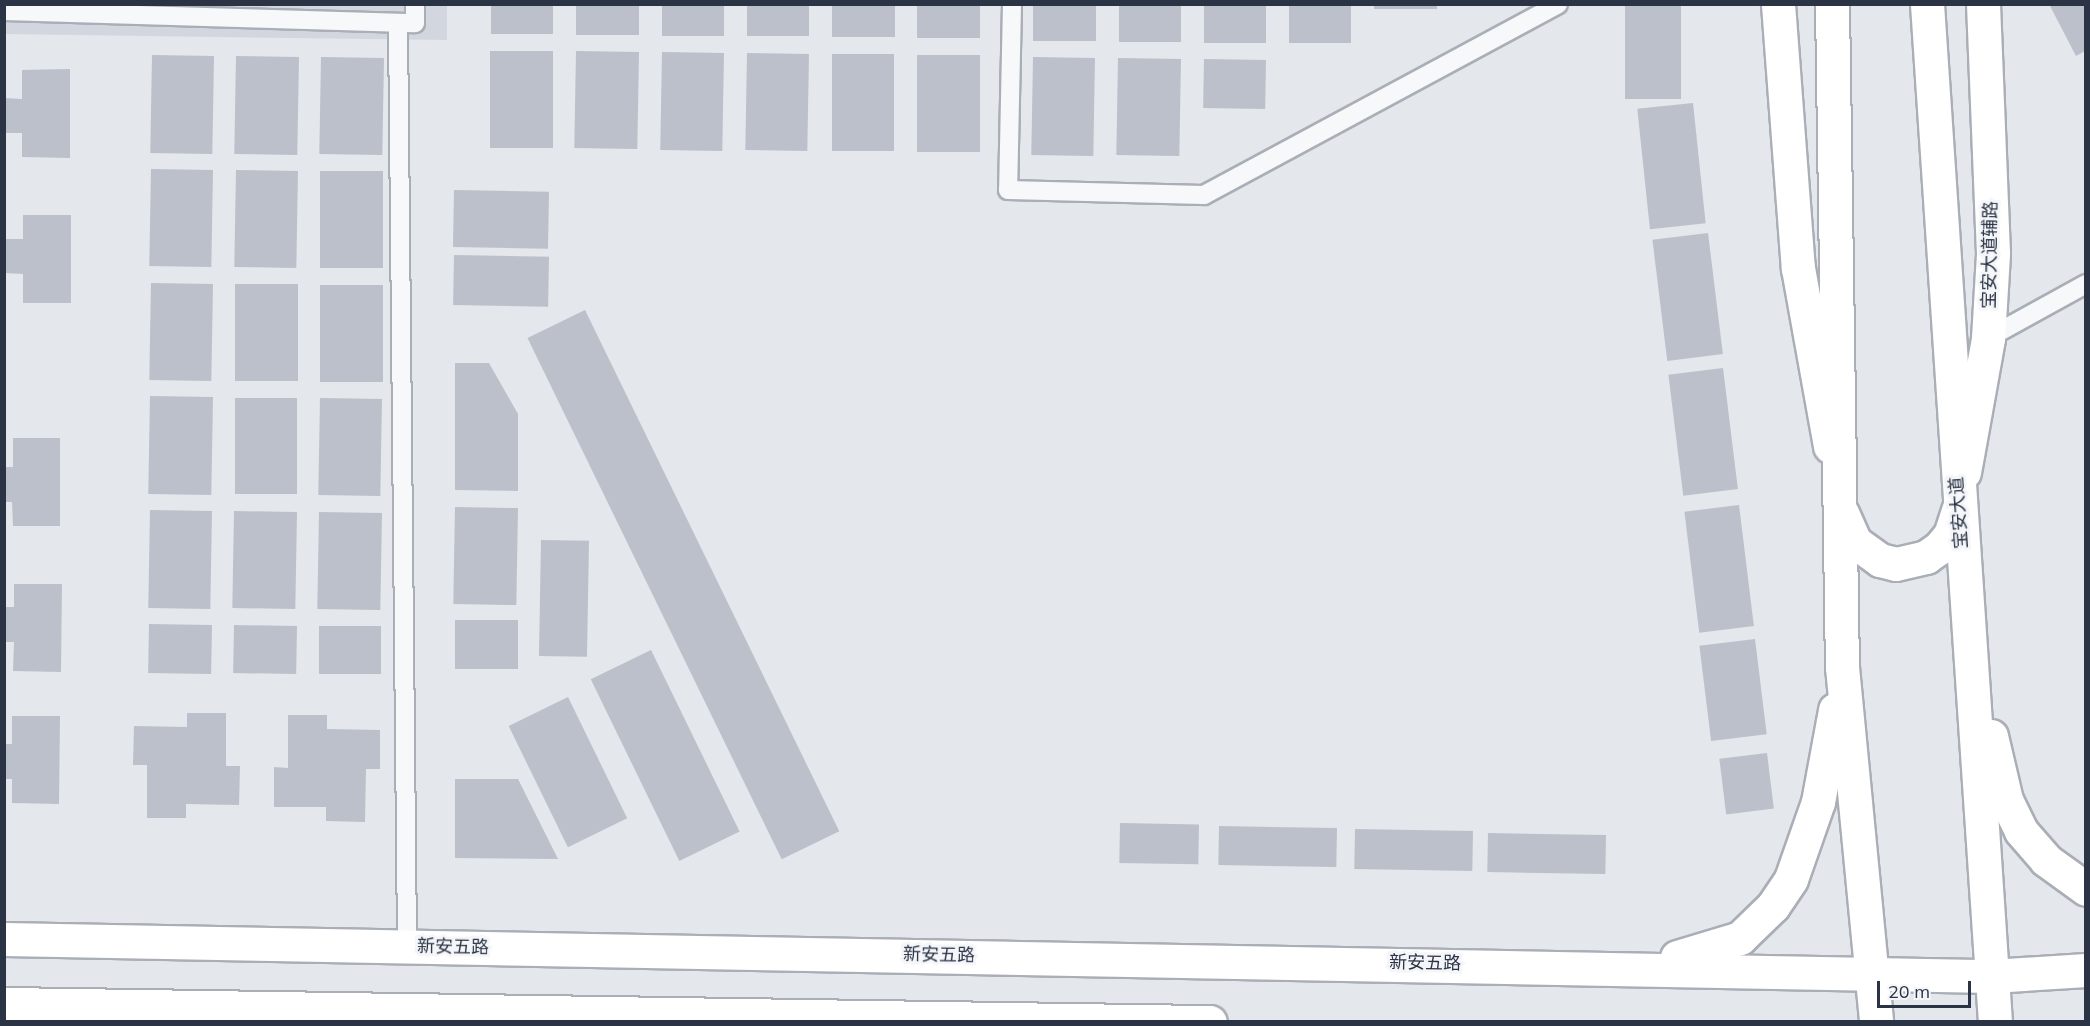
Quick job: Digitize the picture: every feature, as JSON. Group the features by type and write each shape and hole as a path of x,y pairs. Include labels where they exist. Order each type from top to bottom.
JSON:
{"main road":[{"path":"1778,4 1798,268 1846,529 1855,542 1880,560 1896,564 1926,557 1939,548 1950,535 1959,504"},
{"path":"1832,4 1842,667 1876,1022"},
{"name":"宝安大道","path":"1927,4 1995,1022"},
{"name":"宝安大道辅路","path":"1959,504 1988,338 1993,253 1983,4"},
{"path":"1968,642 2006,800 2021,831 2046,860 2085,888"},
{"path":"1629,966 1712,949 1740,939 1773,906 1791,879 1818,802 1842,667"},
{"path":"4,932 37,940"},
{"name":"新安五路","path":"4,939 1629,966 1992,976 2085,970"},
{"path":"4,1004 1210,1022"}],"lane":[{"path":"4,11 415,23 415,4"},
{"path":"1012,4 1008,190 1204,195 1558,4"},
{"path":"398,23 407,946"},
{"path":"1988,338 2085,284"}],"shaded area":[{"path":"5,5 447,5 447,40 5,34"}],"building":[{"path":"491,4 553,4 553,34 491,34"},
{"path":"576,4 639,4 639,35 576,35"},
{"path":"662,4 724,4 724,36 662,36"},
{"path":"747,4 809,4 809,36 747,36"},
{"path":"832,4 895,4 895,37 832,37"},
{"path":"917,4 980,4 980,38 917,38"},
{"path":"1033,4 1096,4 1096,41 1033,41"},
{"path":"1119,4 1181,4 1181,42 1119,42"},
{"path":"1204,4 1266,4 1266,43 1204,43"},
{"path":"1289,4 1351,4 1351,43 1289,43"},
{"path":"1374,4 1437,4 1437,9 1374,9"},
{"path":"1625,4 1681,4 1681,99 1625,99"},
{"path":"2049,4 2085,4 2085,51 2076,56"},
{"path":"490,51 553,51 553,148 490,148"},
{"path":"576,51 639,52 637,149 574,148"},
{"path":"662,52 724,53 722,151 660,150"},
{"path":"747,53 809,54 807,151 745,150"},
{"path":"832,54 894,54 894,151 832,151"},
{"path":"152,55 214,56 212,154 150,153"},
{"path":"917,55 980,55 980,152 917,152"},
{"path":"236,56 299,57 297,155 234,154"},
{"path":"321,57 384,58 382,155 319,154"},
{"path":"1033,57 1095,58 1093,156 1031,155"},
{"path":"1118,58 1181,59 1179,156 1116,155"},
{"path":"1204,59 1266,60 1265,109 1203,108"},
{"path":"70,69 70,158 22,157 22,133 4,133 4,98 22,99 22,70"},
{"path":"1693,103 1706,223 1650,229 1637,109"},
{"path":"151,169 213,170 211,267 149,266"},
{"path":"236,170 298,171 296,268 234,267"},
{"path":"320,171 383,171 383,268 320,268"},
{"path":"454,190 549,192 548,249 453,247"},
{"path":"23,215 71,215 71,303 23,303 23,274 4,273 4,239 23,239"},
{"path":"1708,233 1723,354 1667,361 1652,240"},
{"path":"454,255 549,257 548,307 453,305"},
{"path":"151,283 213,284 211,381 149,380"},
{"path":"235,284 298,284 298,381 235,381"},
{"path":"320,285 383,285 383,382 320,382"},
{"path":"585,310 839,831 782,859 527,338"},
{"path":"455,363 489,363 518,414 518,491 455,490"},
{"path":"1723,368 1738,489 1683,496 1668,375"},
{"path":"150,396 213,397 211,495 148,494"},
{"path":"235,398 297,398 297,494 235,494"},
{"path":"320,398 382,399 380,496 318,495"},
{"path":"13,438 60,438 60,526 13,526 12,502 4,502 4,467 13,467"},
{"path":"1739,505 1754,626 1699,633 1684,512"},
{"path":"455,507 518,508 516,605 453,604"},
{"path":"150,510 212,511 210,609 148,608"},
{"path":"234,511 297,512 295,609 232,608"},
{"path":"319,512 382,513 380,610 317,609"},
{"path":"541,540 589,541 587,657 539,656"},
{"path":"14,584 62,584 61,672 13,671 14,642 4,642 4,607 14,607"},
{"path":"455,620 518,620 518,669 455,669"},
{"path":"149,624 212,625 211,674 148,673"},
{"path":"234,625 297,626 296,674 233,673"},
{"path":"319,626 381,626 381,674 319,674"},
{"path":"1755,639 1767,734 1711,741 1699,646"},
{"path":"651,650 740,832 679,861 591,679"},
{"path":"568,697 627,818 568,847 509,726"},
{"path":"187,713 226,713 226,766 240,766 239,805 186,804 186,818 147,818 147,765 133,765 134,726 187,727"},
{"path":"288,715 327,715 327,729 380,730 380,769 366,769 365,822 326,821 326,807 274,807 274,767 288,768"},
{"path":"12,716 60,716 59,804 12,803 12,779 4,779 4,744 12,744"},
{"path":"1767,753 1774,809 1726,814 1719,759"},
{"path":"455,779 518,779 558,859 455,858"},
{"path":"1120,823 1199,824 1198,864 1119,863"},
{"path":"1219,826 1337,828 1336,867 1218,865"},
{"path":"1355,829 1473,831 1472,871 1354,869"},
{"path":"1488,833 1606,835 1605,874 1487,872"}]}
